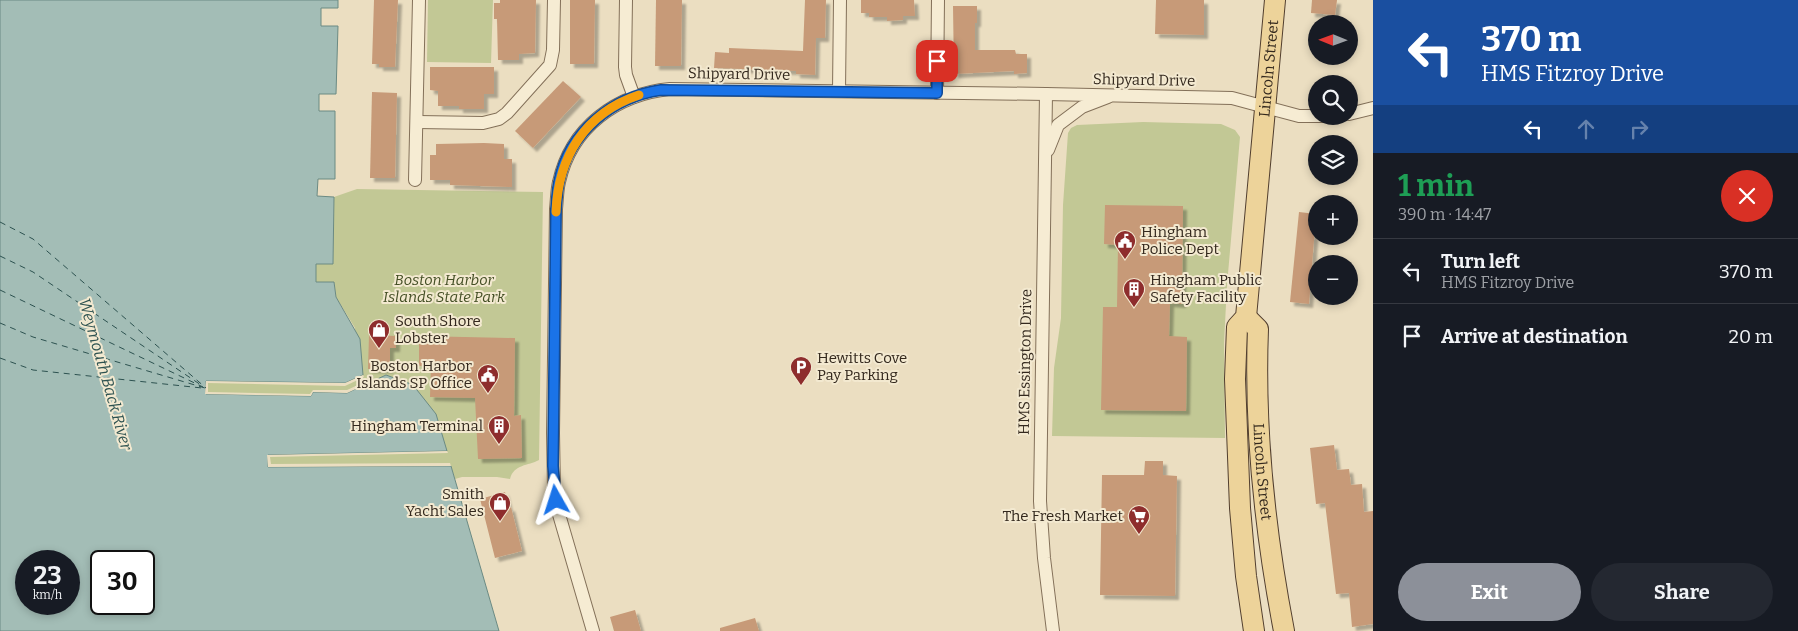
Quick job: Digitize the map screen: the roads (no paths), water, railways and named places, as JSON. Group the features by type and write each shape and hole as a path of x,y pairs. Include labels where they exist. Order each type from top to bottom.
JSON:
{"main road":[{"name":"Lincoln Street","path":"1254,631 1246,576 1240,508 1235,379 1237,327 1246,317 1275,0"},
{"name":"Lincoln Street","path":"1246,317 1258,329 1258,418 1262,479 1268,540 1284,631"}],"street":[{"path":"415,180 418,122 419,0"},
{"path":"418,122 483,123 499,119 506,113 550,65 553,50 554,0"},
{"path":"626,0 625,67 634,97"},
{"path":"839,91 840,0"},
{"path":"937,93 938,0"},
{"name":"Shipyard Drive","path":"593,631 558,511 554,489 556,209 559,182 564,165 573,146 595,119 611,107 634,97 670,89 839,91 1232,98 1300,116 1308,116"},
{"name":"HMS Essington Drive","path":"1046,94 1040,501 1044,565 1053,631"},
{"path":"1045,157 1058,125 1082,107 1114,95"},
{"path":"1358,112 1373,108"}],"water":[{"name":"Weymouth Back River","path":"0,0 338,0 338,8 321,8 321,26 338,26 336,94 319,94 319,111 335,111 335,179 318,179 317,196 334,197 333,264 316,264 316,282 334,282 336,297 360,339 363,375 345,383 206,381 206,394 311,396 313,392 347,393 386,375 411,384 436,414 447,451 268,455 268,467 451,466 499,631 0,631"}],"place":[{"name":"Hingham Police Dept","path":"1125,260"},
{"name":"Hingham Public Safety Facility","path":"1134,308"},
{"name":"South Shore Lobster","path":"379,349"},
{"name":"Hewitts Cove Pay Parking","path":"801,386"},
{"name":"Boston Harbor Islands SP Office","path":"488,394"},
{"name":"Hingham Terminal","path":"499,445"},
{"name":"Smith Yacht Sales","path":"500,522"},
{"name":"The Fresh Market","path":"1139,535"}],"park label":[{"name":"Boston Harbor Islands State Park","path":"444,288"}]}
